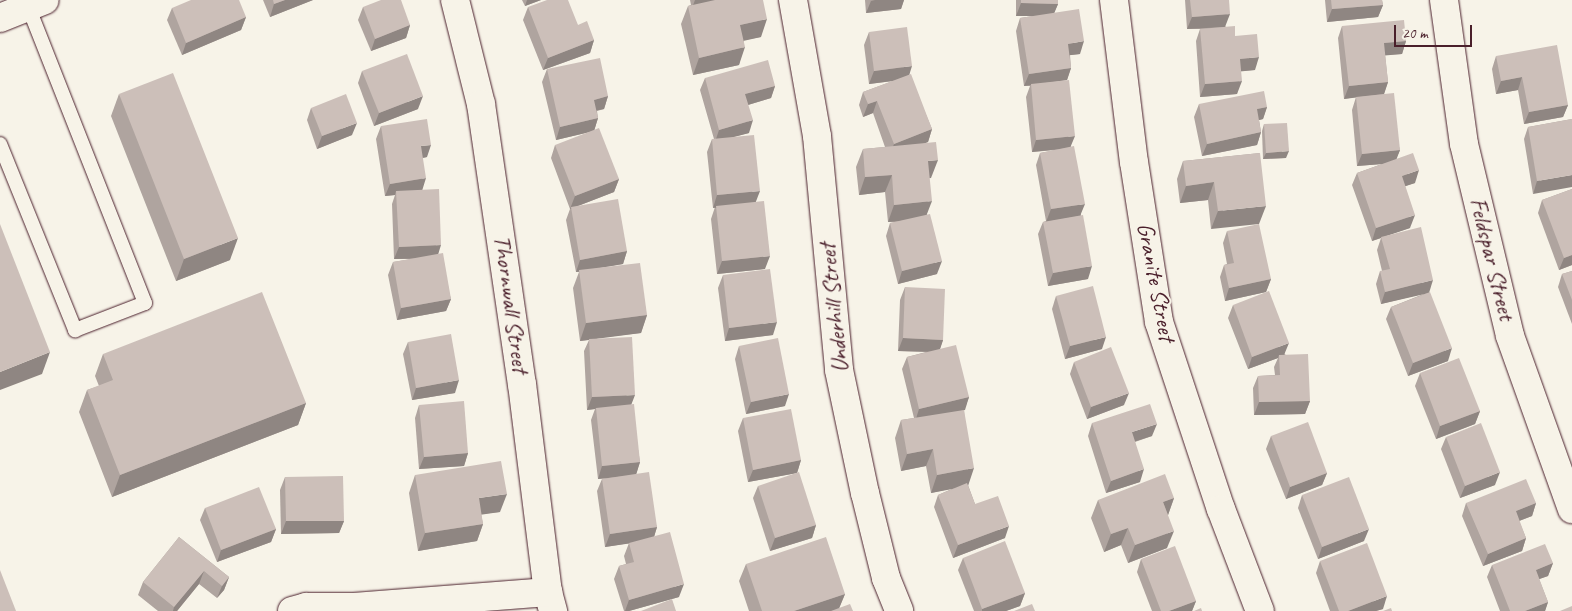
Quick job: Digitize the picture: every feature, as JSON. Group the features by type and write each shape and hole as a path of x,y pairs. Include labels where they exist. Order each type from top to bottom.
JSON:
{"street":[{"name":"Thornwall Street","path":"455,0 481,104 522,384 550,602"},
{"name":"Underhill Street","path":"793,0 817,136 840,370 869,512 886,578 899,611"},
{"name":"Granite Street","path":"1114,0 1134,162 1159,322 1221,509 1260,611"},
{"name":"Feldspar Street","path":"1444,0 1464,144 1506,317 1570,497"},
{"path":"0,18 36,3"},
{"path":"292,611 306,607 550,602"}],"lane":[{"path":"0,144 75,330 145,303 36,3"}],"building":[{"path":"191,0 239,0 246,17 186,43 172,8"},
{"path":"273,0 285,0 274,4"},
{"path":"381,0 401,0 410,25 375,39 363,7"},
{"path":"547,0 568,0 578,25 587,21 594,40 548,58 528,7"},
{"path":"715,0 763,0 767,19 740,25 745,47 699,58 688,6"},
{"path":"1021,0 1058,0 1058,4 1021,3"},
{"path":"1190,0 1229,0 1230,14 1192,17"},
{"path":"1331,0 1382,0 1383,5 1332,9"},
{"path":"1079,9 1084,41 1068,44 1071,68 1029,74 1020,18"},
{"path":"1404,20 1406,41 1384,43 1388,82 1349,86 1342,26"},
{"path":"1235,26 1235,36 1257,34 1259,57 1240,59 1242,81 1205,84 1200,29"},
{"path":"907,27 912,66 874,71 869,32"},
{"path":"1557,45 1568,105 1529,112 1522,77 1501,81 1496,56"},
{"path":"407,54 423,96 379,113 362,71"},
{"path":"600,58 608,96 594,100 598,118 560,127 547,69"},
{"path":"768,60 775,86 745,94 753,120 719,130 705,78"},
{"path":"173,73 238,238 184,259 119,94"},
{"path":"911,74 932,129 894,144 877,101 868,104 863,92"},
{"path":"1069,80 1075,136 1036,140 1031,84"},
{"path":"1264,91 1267,107 1257,109 1261,132 1207,144 1199,104"},
{"path":"1394,93 1400,150 1362,154 1356,97"},
{"path":"346,94 357,123 322,136 311,108"},
{"path":"427,119 431,145 421,146 426,178 390,184 381,126"},
{"path":"1572,119 1572,175 1537,181 1528,127"},
{"path":"1287,123 1289,151 1266,153 1264,124"},
{"path":"599,128 619,179 575,196 555,145"},
{"path":"754,135 760,191 717,195 712,139"},
{"path":"936,142 938,160 928,161 932,201 894,205 892,175 865,177 863,149"},
{"path":"1074,146 1085,204 1051,209 1040,153"},
{"path":"1260,153 1266,206 1218,211 1214,182 1186,186 1183,161"},
{"path":"1413,153 1419,170 1402,176 1415,215 1376,228 1357,173"},
{"path":"439,189 441,245 399,247 396,191"},
{"path":"1572,189 1572,255 1564,258 1542,200"},
{"path":"618,199 627,251 580,260 571,207"},
{"path":"764,201 770,256 722,261 716,206"},
{"path":"930,214 942,261 902,271 890,223"},
{"path":"1083,215 1092,266 1053,273 1043,222"},
{"path":"0,224 50,352 0,372"},
{"path":"1259,224 1271,279 1229,288 1224,265 1234,263 1227,231"},
{"path":"1421,227 1433,280 1385,292 1380,271 1390,269 1381,237"},
{"path":"443,253 451,299 401,308 393,262"},
{"path":"640,263 647,315 586,323 579,270"},
{"path":"770,269 777,322 729,328 723,275"},
{"path":"1572,271 1572,300 1562,274"},
{"path":"1093,286 1106,337 1070,346 1056,296"},
{"path":"905,287 945,289 943,340 903,338"},
{"path":"1269,291 1289,343 1252,357 1233,305"},
{"path":"262,292 306,403 120,475 87,390 113,380 103,354"},
{"path":"1430,292 1452,348 1413,363 1391,307"},
{"path":"451,334 459,380 416,388 408,342"},
{"path":"632,337 635,395 592,397 589,339"},
{"path":"778,338 789,394 751,402 739,346"},
{"path":"956,345 969,397 919,409 907,357"},
{"path":"1111,347 1129,393 1091,407 1074,362"},
{"path":"1308,354 1310,401 1259,402 1258,376 1280,375 1279,355"},
{"path":"1459,358 1480,411 1440,426 1420,373"},
{"path":"464,401 468,453 424,457 419,405"},
{"path":"634,404 640,462 602,466 596,408"},
{"path":"1150,404 1157,424 1132,432 1144,469 1111,481 1092,423"},
{"path":"791,409 801,460 753,470 743,418"},
{"path":"964,410 974,468 937,475 933,449 907,454 901,420"},
{"path":"1308,422 1327,473 1290,487 1271,436"},
{"path":"1481,423 1500,472 1465,486 1446,437"},
{"path":"501,461 507,494 479,498 483,524 425,533 415,475"},
{"path":"649,472 657,527 610,534 602,479"},
{"path":"799,472 816,525 775,538 758,486"},
{"path":"1165,474 1174,498 1163,502 1174,531 1135,545 1128,528 1111,534 1098,500"},
{"path":"343,476 344,521 286,521 285,477"},
{"path":"1349,477 1369,529 1322,547 1302,495"},
{"path":"1526,479 1536,503 1516,511 1526,538 1488,554 1466,503"},
{"path":"967,483 975,504 998,496 1009,526 958,545 938,495"},
{"path":"259,487 276,529 221,550 205,508"},
{"path":"670,532 684,584 629,600 619,566 634,562 629,543"},
{"path":"179,537 229,577 222,586 204,571 174,607 143,582"},
{"path":"826,537 845,594 794,611 762,611 746,564"},
{"path":"1005,541 1025,593 982,609 963,558"},
{"path":"1367,543 1387,596 1348,611 1339,611 1320,561"},
{"path":"1545,544 1553,563 1536,570 1548,602 1525,611 1510,611 1492,565"},
{"path":"1175,546 1196,601 1169,611 1161,611 1141,559"},
{"path":"0,570 16,611 0,611"},
{"path":"672,599 676,611 641,611"},
{"path":"850,604 853,611 831,611"},
{"path":"1032,604 1035,611 1014,611"},
{"path":"1572,606 1572,611 1560,611"}]}
